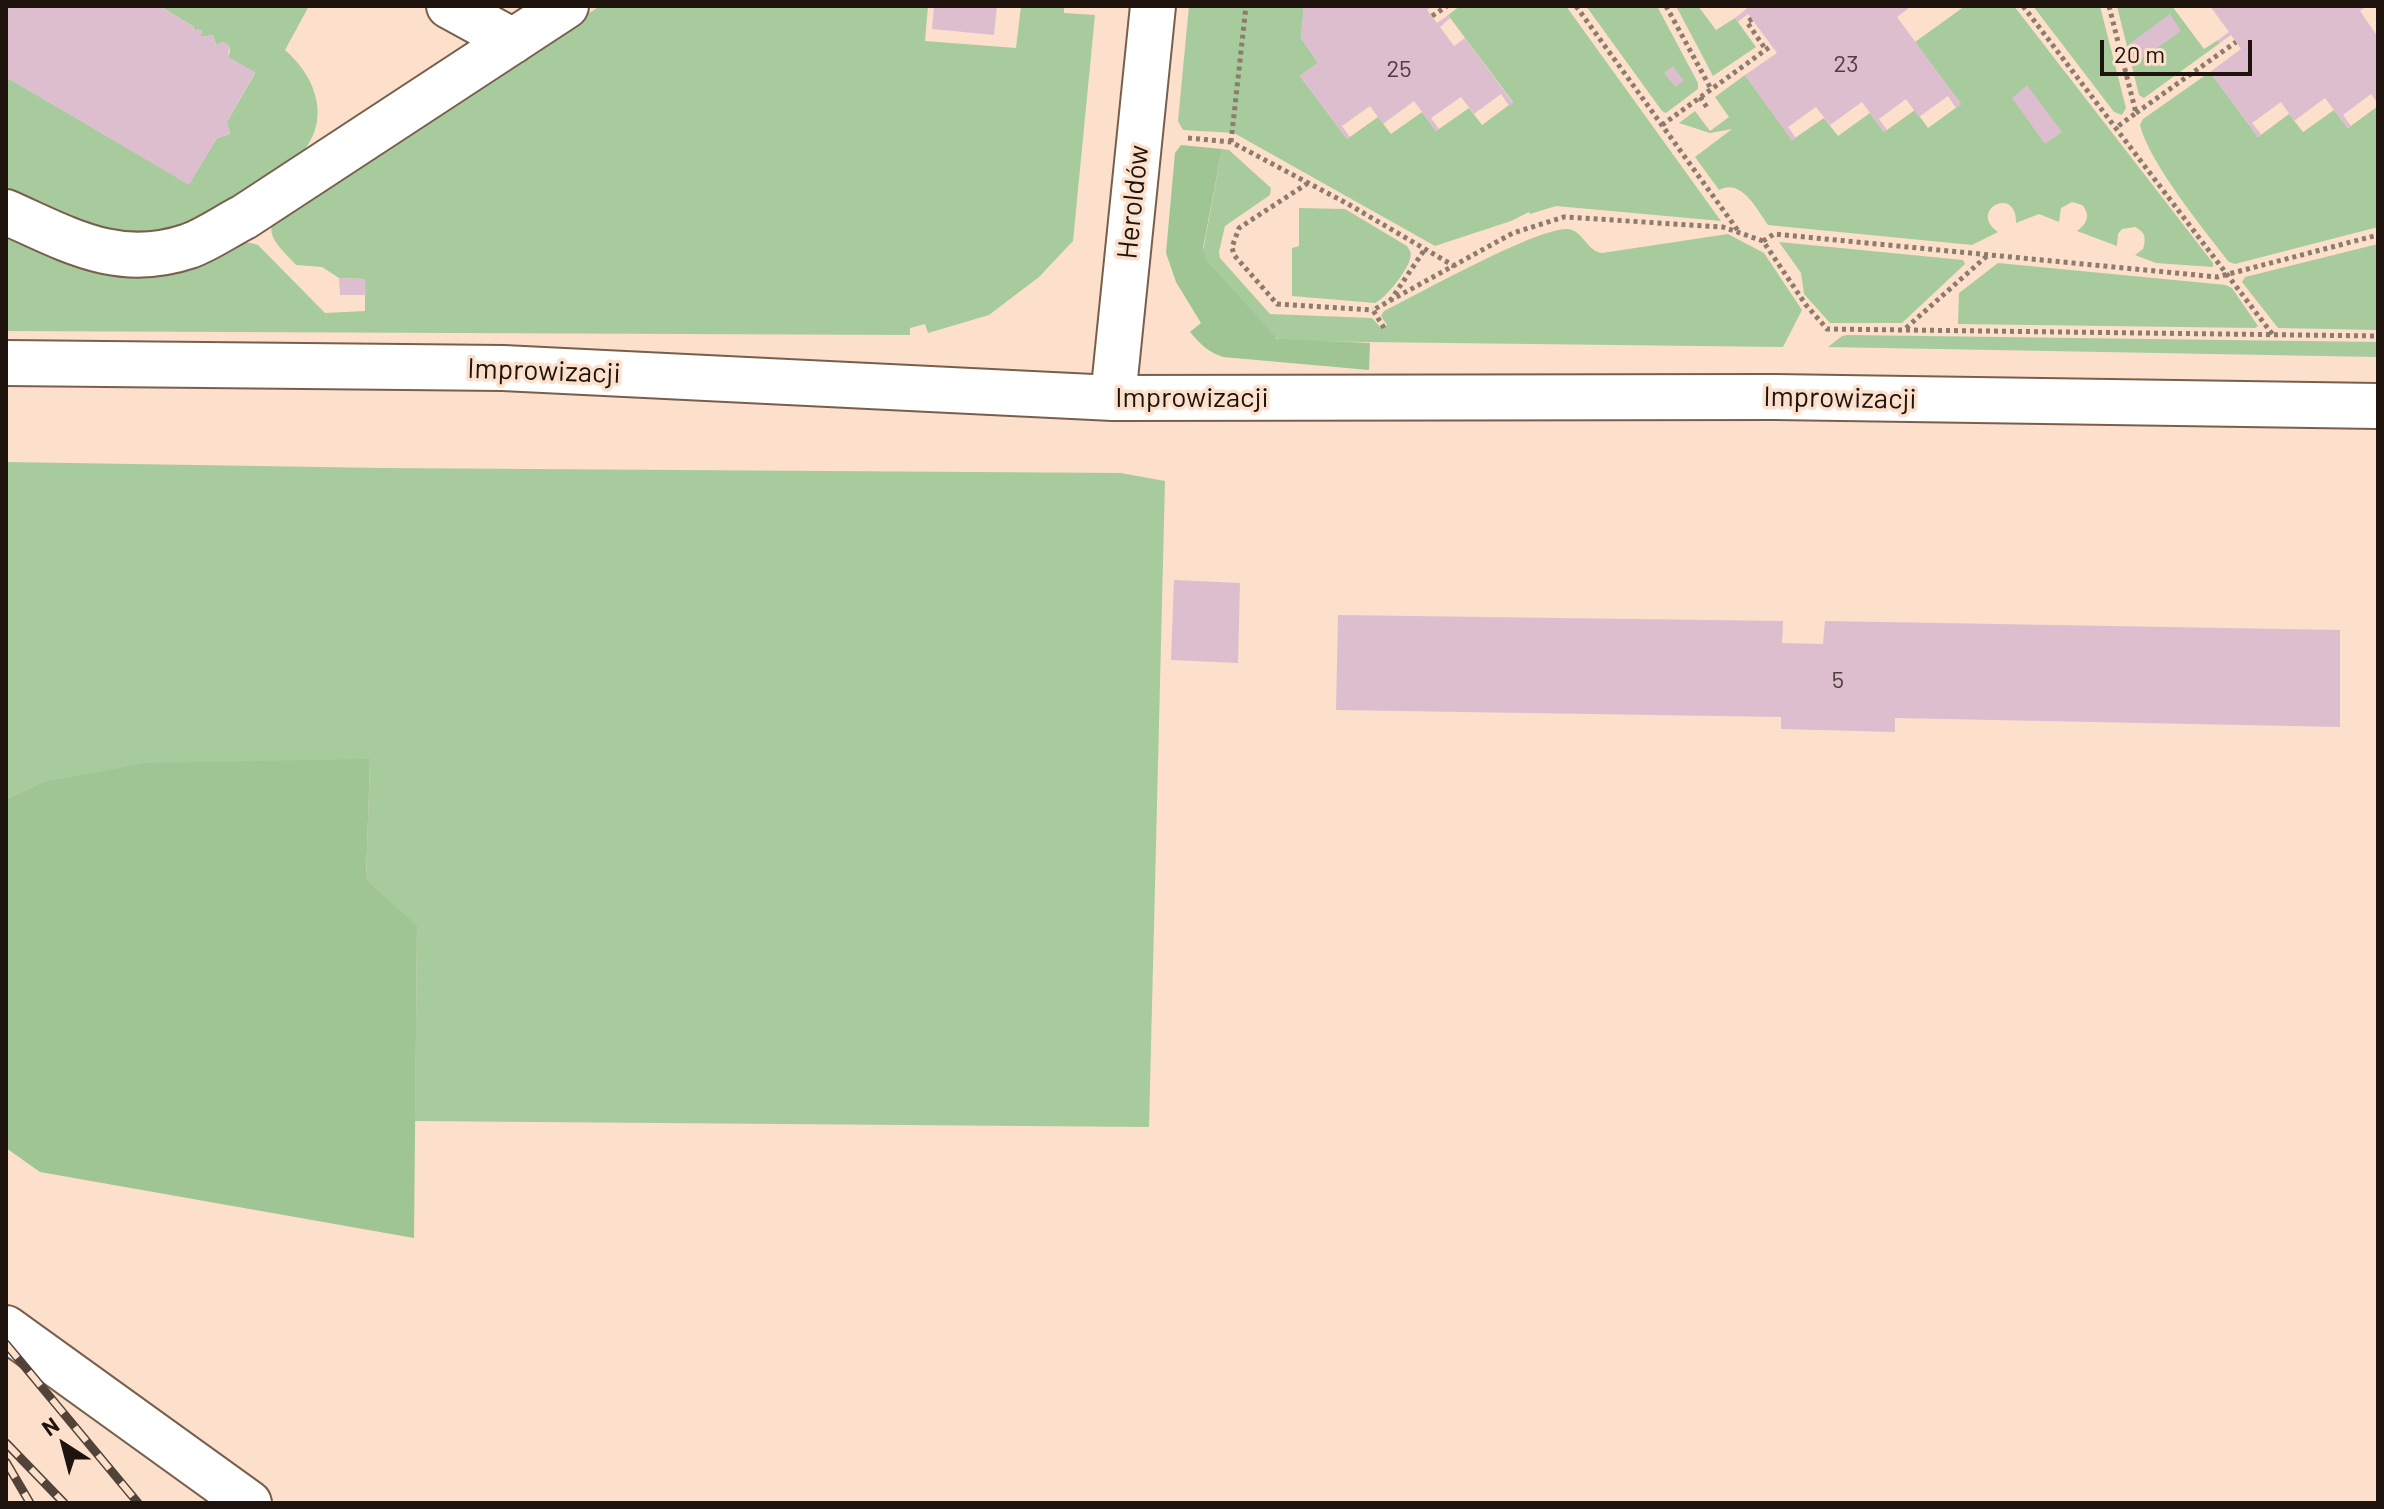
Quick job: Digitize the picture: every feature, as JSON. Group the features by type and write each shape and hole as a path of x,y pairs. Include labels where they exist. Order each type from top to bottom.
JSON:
{"street":[{"path":"449,6 513,41"},
{"path":"6,212 94,251 142,255 191,245 244,217 566,6"},
{"name":"Heroldów","path":"1113,398 1153,6"},
{"name":"Improwizacji","path":"6,363 503,368 1113,398 1775,397 2378,406"},
{"path":"6,1328 249,1503"}],"path":[{"path":"1231,142 1246,6"},
{"path":"1432,16 1447,6"},
{"path":"1576,6 1740,233"},
{"path":"1666,6 1711,89"},
{"path":"2023,6 2273,335"},
{"path":"2109,6 2136,113"},
{"path":"1662,125 1768,48 1747,22 1752,19"},
{"path":"2117,127 2236,42"},
{"path":"1700,97 1708,109"},
{"path":"1185,137 1231,142 1454,266"},
{"path":"1308,183 1239,228 1232,247 1234,255 1277,304 1373,310 1518,231 1564,217 1723,227 1763,241 1806,305 1827,329 2378,336"},
{"path":"1763,241 1774,234 2217,277 2378,235"},
{"path":"1389,302 1425,249"},
{"path":"1904,330 1989,255"},
{"path":"1373,310 1384,328"}],"green space":[{"path":"160,6 309,6 285,50 305,72 316,98 316,126 302,153 276,174 205,214 165,229 133,234 118,234 68,219 6,190 6,77 189,184 217,138 230,134 227,122 255,73 228,57 229,46 223,42 216,45 213,35 200,37 202,31 197,29 195,33 194,27"},
{"path":"600,6 928,6 925,41 1016,48 1021,6 1064,6 1064,13 1095,15 1073,241 1039,277 989,315 928,333 925,324 910,328 910,335 6,331 6,233 251,243 258,245 325,313 365,311 365,279 339,278 322,267 296,265 274,238 274,220"},
{"path":"1189,6 1304,6 1301,38 1318,63 1300,76 1347,139 1378,117 1391,134 1422,112 1436,131 1469,108 1482,125 1513,102 1448,15 1460,6 1566,6 1721,221 1556,206 1529,212 1435,246 1234,133 1183,130 1178,121"},
{"path":"1586,6 1657,6 1698,83 1698,89 1666,113 1662,111"},
{"path":"1676,6 1698,6 1716,30 1735,18 1756,47 1713,76"},
{"path":"1965,6 2014,6 2213,263 2213,267 2156,263 2135,255 2143,249 2145,239 2135,227 2122,229 2118,234 2117,246 2077,231 2087,216 2082,205 2072,202 2061,208 2059,222 2039,214 2016,223 2014,211 2009,205 1996,205 1990,209 1988,216 1990,224 1998,232 1972,245 1768,225 1742,192 1727,187 1719,190 1695,157 1732,129 1710,133 1679,123 1695,111 1710,131 1729,117 1715,97 1745,75 1792,140 1824,118 1838,136 1870,113 1884,132 1915,110 1928,128 1961,104 1915,42"},
{"path":"2033,6 2100,6 2126,108 2122,115 2114,112"},
{"path":"2117,6 2172,6 2204,49 2218,40 2220,43 2144,98 2139,95"},
{"path":"2210,72 2258,137 2289,114 2303,132 2334,110 2348,128 2378,106 2378,227 2235,264 2229,262 2154,158 2140,125 2143,119"},
{"path":"1181,145 1222,149 1203,248 1206,259 1277,339 1370,343 1369,370 1223,357 1205,347 1190,332 1201,323 1176,282 1166,253 1175,153"},
{"path":"1222,149 1229,150 1271,188 1270,195 1225,226 1219,252 1220,258 1270,314 1372,318 1382,329 1387,325 1381,316 1384,311 1506,249 1553,231 1568,229 1578,233 1592,249 1602,253 1728,234 1764,253 1802,310 1783,347 1282,341 1273,336 1206,259 1203,251"},
{"path":"1299,208 1345,209 1407,246 1411,255 1405,270 1375,303 1292,296 1292,248 1299,246"},
{"path":"1779,242 1963,260 1965,264 1902,323 1830,323 1804,294 1801,273"},
{"path":"2378,244 2378,330 2278,328 2242,282 2245,277"},
{"path":"1998,263 2226,285 2232,288 2258,326 1958,324 1959,293"},
{"path":"1847,335 2378,342 2378,357 1828,347"},
{"path":"6,462 1121,473 1165,481 1149,1127 415,1121 417,927 366,879 370,760 43,782 6,799"},
{"path":"370,759 366,879 417,926 414,1238 40,1172 6,1148 6,799 43,782 148,763"}],"building":[{"path":"6,6 160,6 194,27 195,33 197,29 203,31 200,37 213,35 216,45 223,42 229,46 228,57 255,72 227,122 230,134 217,138 189,185 6,77"},
{"path":"934,6 997,6 994,35 932,29"},
{"path":"1304,6 1432,6 1427,10 1437,23 1448,15 1450,18 1440,27 1454,46 1465,38 1513,103 1509,106 1501,94 1474,114 1461,97 1431,118 1439,129 1436,131 1414,101 1383,124 1370,106 1342,126 1350,137 1347,139 1300,76 1318,63 1301,38"},
{"path":"1750,6 1906,6 1908,9 1897,17 1961,104 1956,108 1948,96 1919,117 1906,99 1879,119 1887,130 1884,132 1862,102 1830,125 1816,107 1788,127 1796,138 1792,141 1745,75 1777,53 1748,14 1738,22 1735,18"},
{"path":"2210,6 2367,6 2360,11 2378,37 2378,104 2371,94 2343,115 2351,126 2347,128 2325,98 2294,121 2281,102 2252,123 2261,134 2258,137 2210,72 2241,49 2231,35 2220,43 2218,40 2229,32"},
{"path":"2170,14 2181,31 2140,60 2129,44"},
{"path":"1673,66 1684,81 1675,87 1664,73"},
{"path":"2027,85 2062,132 2045,144 2012,98"},
{"path":"339,278 365,279 366,295 340,295"},
{"path":"1174,580 1240,583 1238,663 1171,660"},
{"path":"1338,615 1783,621 1782,643 1823,644 1825,621 2340,630 2340,727 1895,718 1895,732 1781,729 1781,717 1336,710"}],"railway":[{"path":"6,1344 138,1503"},
{"path":"6,1443 64,1503"},
{"path":"6,1462 30,1503"}]}
